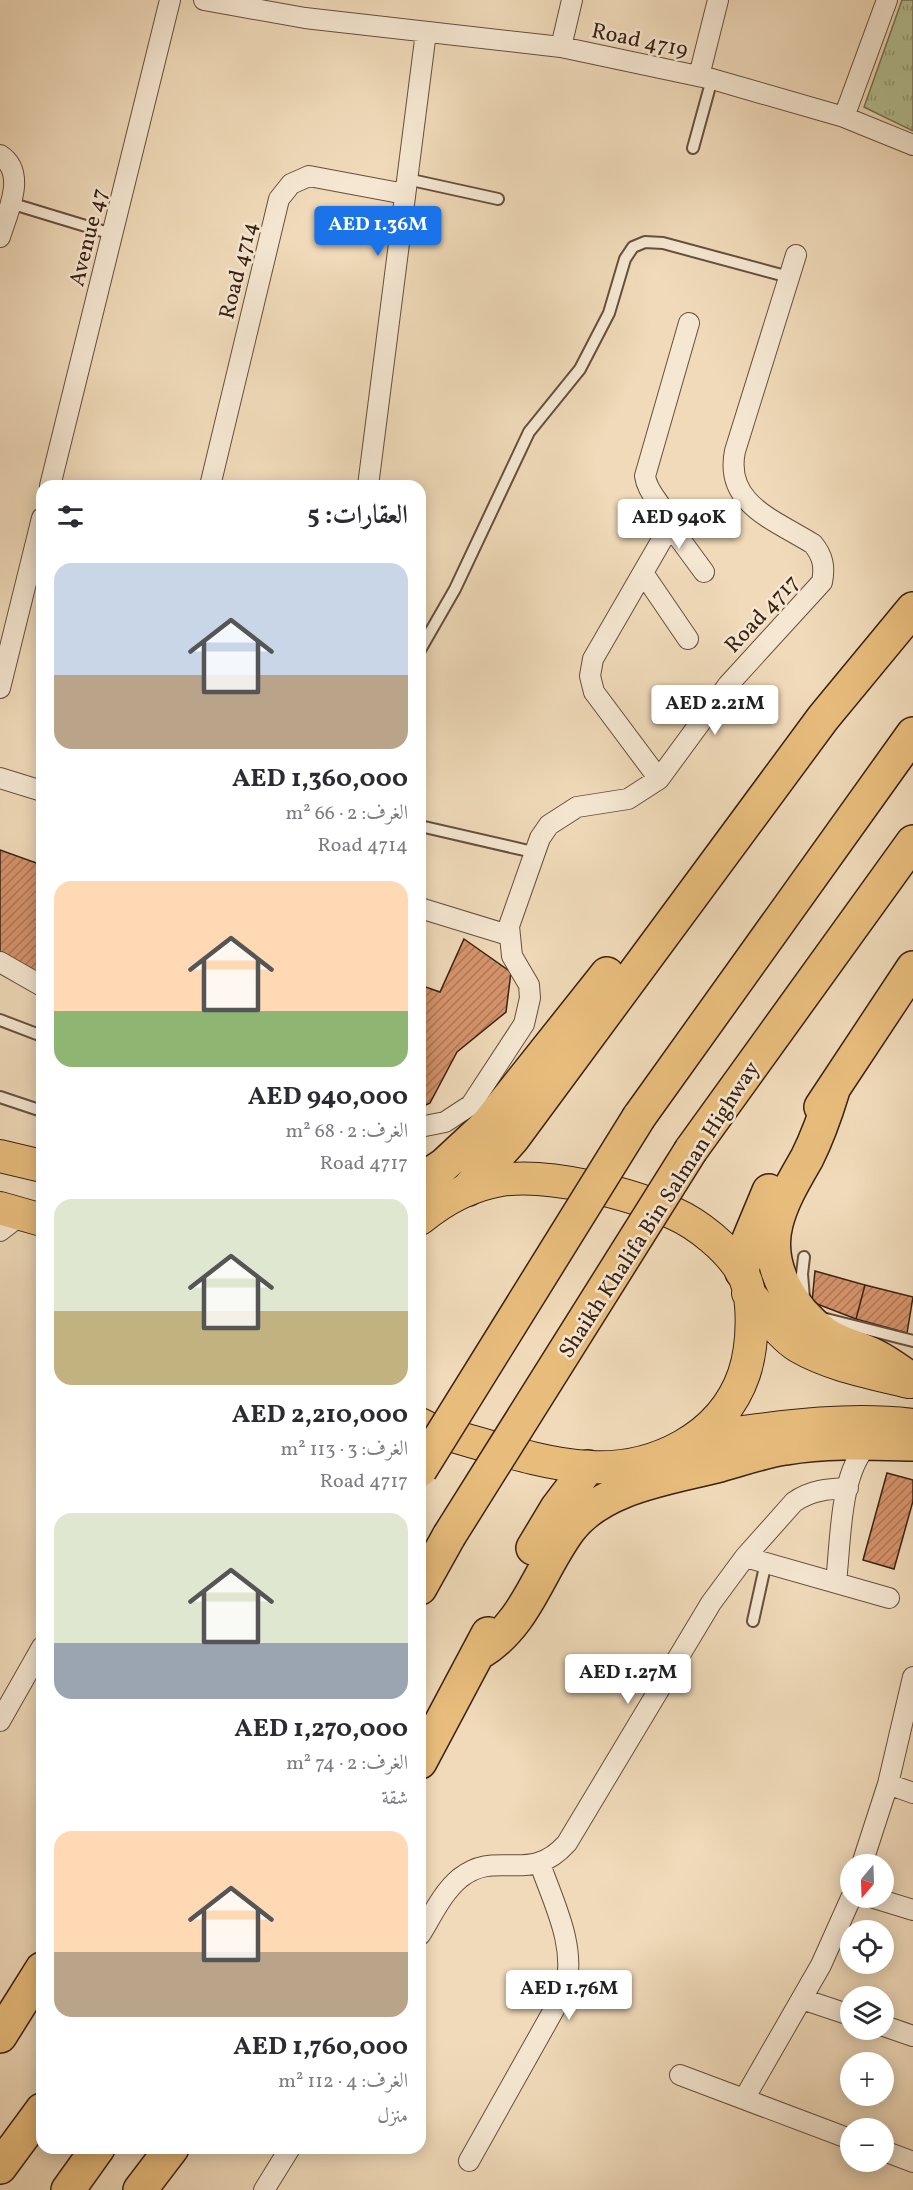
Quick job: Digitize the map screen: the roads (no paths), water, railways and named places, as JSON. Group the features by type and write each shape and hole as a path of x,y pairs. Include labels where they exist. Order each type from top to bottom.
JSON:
{"highway":[{"path":"468,1189 520,1129 699,883 823,718 913,609"},
{"path":"426,1460 639,1117 913,734"},
{"name":"Shaikh Khalifa Bin Salman Highway","path":"426,1577 449,1536 691,1150 913,842"},
{"path":"426,1199 444,1165 487,1125 640,933 677,896 699,883"},
{"path":"745,1282 749,1239 767,1194 913,968"},
{"path":"833,1090 817,1136 783,1202 775,1226 774,1251 780,1276 791,1300 807,1320 828,1336 874,1356 913,1382"},
{"path":"479,1653 495,1643 517,1618 569,1530 583,1514 606,1500 634,1488 784,1448 819,1444 913,1444"},
{"path":"426,1751 541,1533 588,1467"},
{"path":"0,2036 36,1979"},
{"path":"0,2167 36,2118"},
{"path":"68,2190 94,2154"},
{"path":"140,2190 167,2154"}],"main road":[{"path":"0,1156 36,1165"},
{"path":"426,1205 501,1180 530,1179 573,1183 674,1213 702,1231 745,1282 781,1332 798,1346 827,1360 913,1382"},
{"path":"426,1427 434,1431 562,1463 588,1467 614,1466 648,1460 687,1446 729,1405 740,1384 751,1340 745,1282"},
{"path":"697,1438 838,1422 886,1422 913,1425"}],"street":[{"name":"Avenue 47","path":"51,480 170,0"},
{"name":"Road 4719","path":"204,0 305,18 561,47 706,78 844,117 913,145"},
{"path":"561,47 572,0"},
{"path":"706,78 718,0"},
{"path":"844,117 887,0"},
{"path":"370,480 426,32"},
{"path":"0,155 14,173 13,197 0,237"},
{"name":"Road 4714","path":"211,480 279,199 291,184 309,176 406,187"},
{"name":"Road 4717","path":"508,935 533,852 549,825 562,814 576,807 628,799 659,779 681,753 728,685 822,582 824,567 813,544 750,505 736,486 733,474 735,451 796,255"},
{"path":"689,323 645,470 646,482 664,507 668,523 705,572"},
{"path":"659,779 594,692 590,676 597,651 664,538 668,523"},
{"path":"0,688 36,542"},
{"path":"643,573 688,639"},
{"path":"0,778 36,789"},
{"path":"426,910 508,935 512,956 529,985 530,1005 524,1024 471,1105 445,1122 426,1126"},
{"path":"0,962 36,983"},
{"path":"836,1582 848,1483 857,1458 870,1443"},
{"path":"819,1444 837,1458 848,1483"},
{"path":"426,1925 446,1892 462,1877 491,1866 540,1864 555,1856 567,1843 711,1603 745,1557 803,1496 848,1483"},
{"path":"745,1557 889,1598"},
{"path":"0,1721 36,1658"},
{"path":"865,1854 888,1784 913,1677"},
{"path":"888,1784 913,1793"},
{"path":"469,2161 565,1990 569,1974 567,1946 540,1864"},
{"path":"894,1904 913,1910"},
{"path":"744,2099 802,1999 846,1908"},
{"path":"802,1999 840,2012"},
{"path":"894,2029 913,2036"},
{"path":"680,2075 840,2135"},
{"path":"264,2190 286,2154"},
{"path":"894,2155 913,2162"}],"lane":[{"path":"693,148 706,78"},
{"path":"406,187 498,199"},
{"path":"13,197 112,234"},
{"path":"426,640 455,589 529,432 580,369 609,313 625,259 633,247 645,242 663,243 789,277"},
{"path":"426,827 533,852"},
{"path":"0,1020 36,1034"},
{"path":"0,1097 36,1109"},
{"path":"804,1257 802,1274 808,1311 830,1320 913,1341"},
{"path":"753,1621 766,1562"}]}
